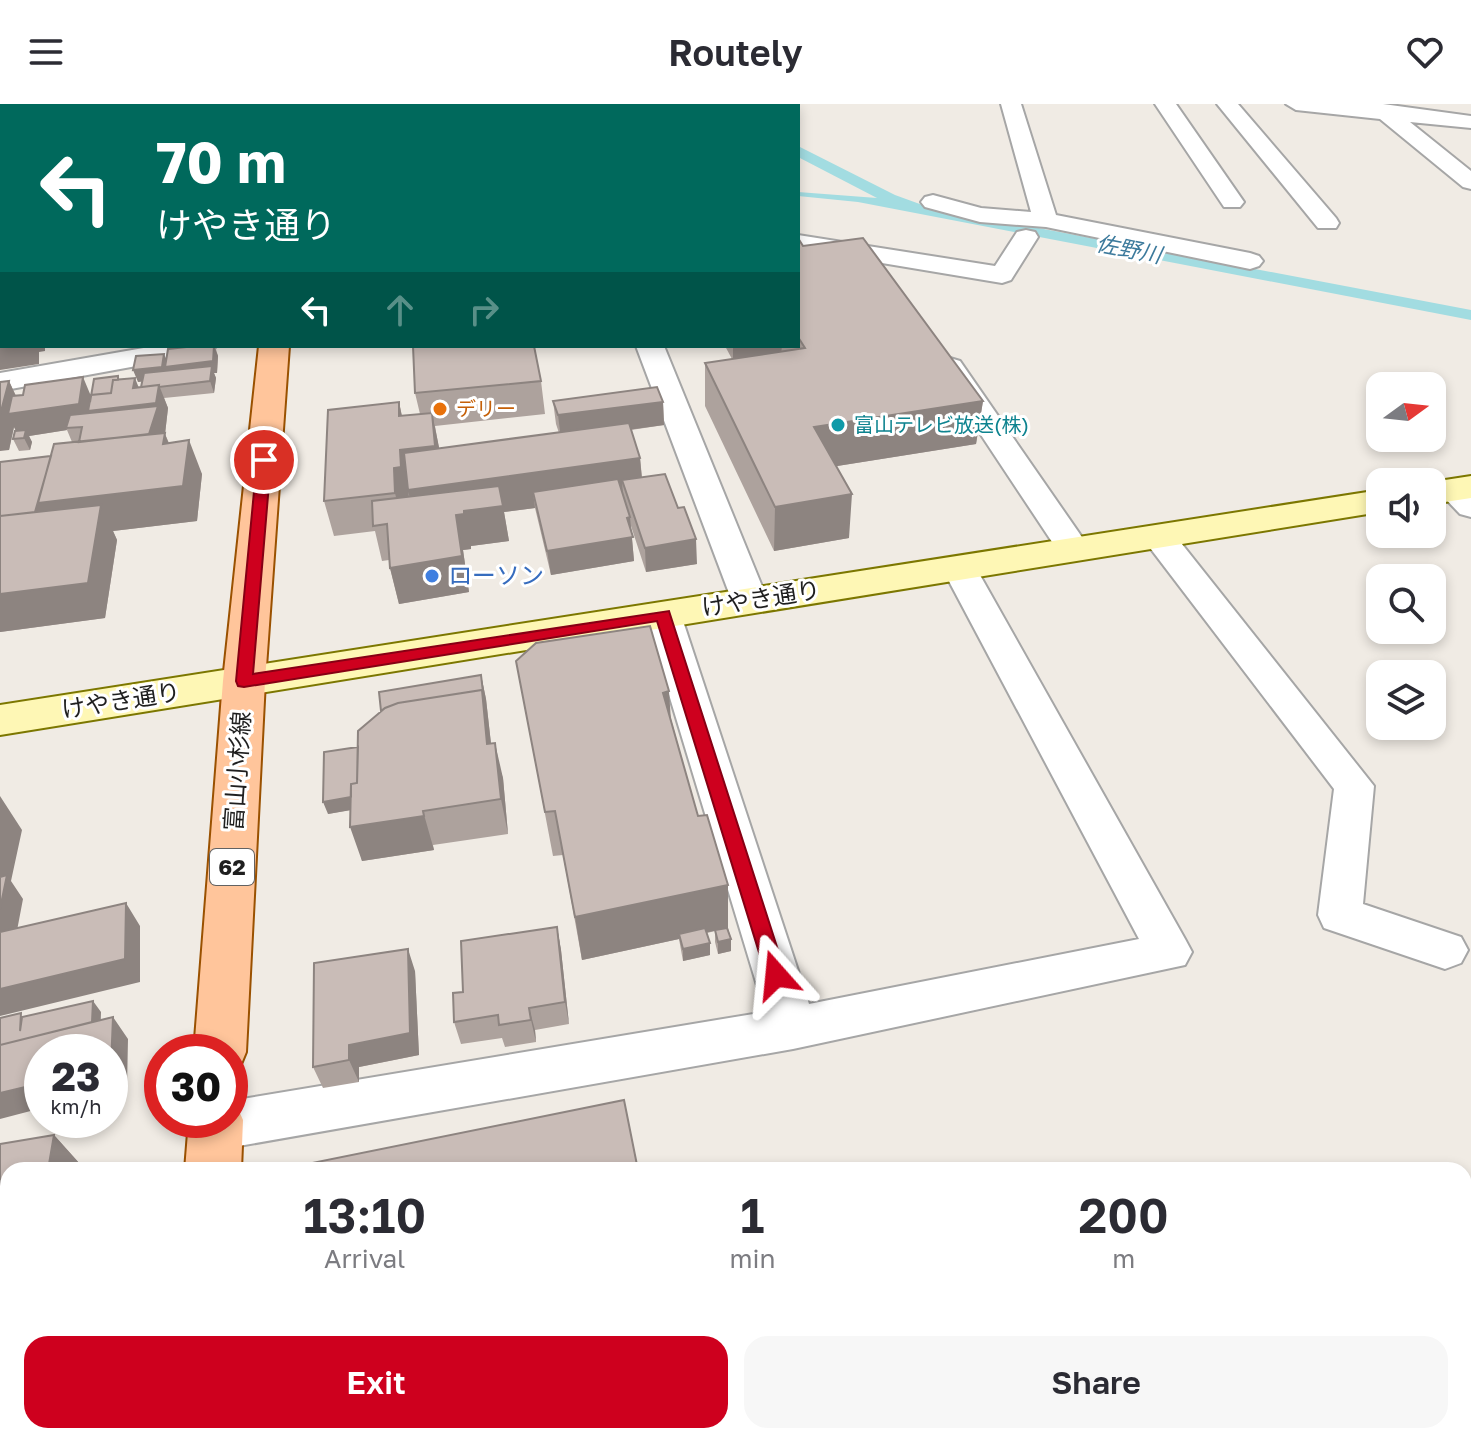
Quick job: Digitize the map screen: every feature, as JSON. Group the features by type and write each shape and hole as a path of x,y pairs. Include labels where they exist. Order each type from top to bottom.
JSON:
{"main road":[{"name":"富山小杉線","path":"221,1034 244,681 274,348"}],"street":[{"path":"1011,104 1046,220"},
{"path":"1165,104 1232,202"},
{"path":"1227,104 1327,223"},
{"path":"1296,104 1379,108 1471,122"},
{"path":"1379,108 1471,182"},
{"path":"933,202 980,215 1046,220 1250,261"},
{"path":"800,242 1002,275 1026,237"},
{"path":"873,254 899,292"},
{"path":"933,343 1074,550"},
{"path":"0,382 191,348"},
{"path":"651,348 750,601"},
{"name":"けやき通り","path":"0,720 1366,503"},
{"path":"1158,536 1354,786 1340,915 1445,950"},
{"path":"215,1139 1169,952 959,568"},
{"path":"663,615 793,1028"}],"water":[{"name":"佐野川","path":"800,147 895,195 928,207 1471,310 1471,320 858,202 800,196 800,192 877,198 800,158"}],"building":[{"name":"富山テレビ放送(株)","path":"863,238 983,401 814,427 852,494 775,507 705,363 805,348 800,340 800,241 803,246"},
{"path":"214,348 213,361 165,367 168,349"},
{"path":"413,348 534,348 541,381 415,393"},
{"path":"164,354 162,367 133,370 136,356"},
{"path":"212,366 210,381 141,387 144,373"},
{"path":"118,376 118,380 113,380 111,393 91,395 94,379"},
{"path":"83,377 79,404 8,414 12,396 23,395 25,385"},
{"path":"135,378 133,388 159,385 156,403 88,411 91,395 111,393 113,380"},
{"path":"9,381 0,415 0,382"},
{"path":"657,387 663,402 558,415 553,401"},
{"path":"399,402 399,416 432,413 435,446 400,450 401,467 394,468 395,493 324,501 328,410"},
{"path":"158,406 149,434 79,442 82,427 66,428 70,415"},
{"path":"629,423 640,458 408,490 404,453"},
{"path":"26,430 24,438 13,439 15,431"},
{"path":"165,433 163,444 189,440 183,486 38,503 54,444"},
{"path":"51,456 35,512 0,516 0,462"},
{"path":"665,474 678,508 684,507 696,539 645,548 622,480"},
{"path":"618,479 633,537 547,551 533,492"},
{"path":"499,486 503,506 464,511 464,514 456,515 462,556 390,568 387,524 373,526 372,501"},
{"path":"101,505 88,583 0,594 0,516"},
{"path":"650,626 669,691 663,693 698,816 707,815 728,885 575,917 555,811 545,812 516,661 536,643"},
{"path":"481,675 484,701 482,690 398,703 381,711 379,692"},
{"path":"482,690 487,744 495,743 501,799 423,811 424,816 350,827 351,784 357,783 358,731 385,708 398,703"},
{"path":"358,747 357,783 351,784 351,797 323,802 324,752"},
{"path":"7,875 0,909 0,877"},
{"path":"126,903 125,959 0,989 0,932"},
{"path":"557,927 565,1002 529,1008 531,1020 499,1025 498,1015 454,1022 453,993 463,992 461,941"},
{"path":"705,928 710,943 683,949 679,934"},
{"path":"727,928 731,939 718,942 715,930"},
{"path":"408,949 410,1033 349,1045 349,1060 313,1067 314,963"},
{"path":"93,1001 92,1022 44,1034 24,1034 24,1039 0,1045 0,1018 21,1013 20,1031 22,1017"},
{"path":"113,1017 112,1034 44,1034"},
{"path":"24,1039 24,1087 0,1093 0,1045"},
{"path":"624,1100 636,1162 317,1162"},
{"path":"53,1138 49,1162 0,1162 0,1144"}],"place":[{"name":"デリー","path":"440,409"},
{"name":"富山テレビ放送(株)","path":"838,425"},
{"name":"ローソン","path":"432,576"}],"route":[{"path":"264,460 244,681 663,615 776,975"}]}
